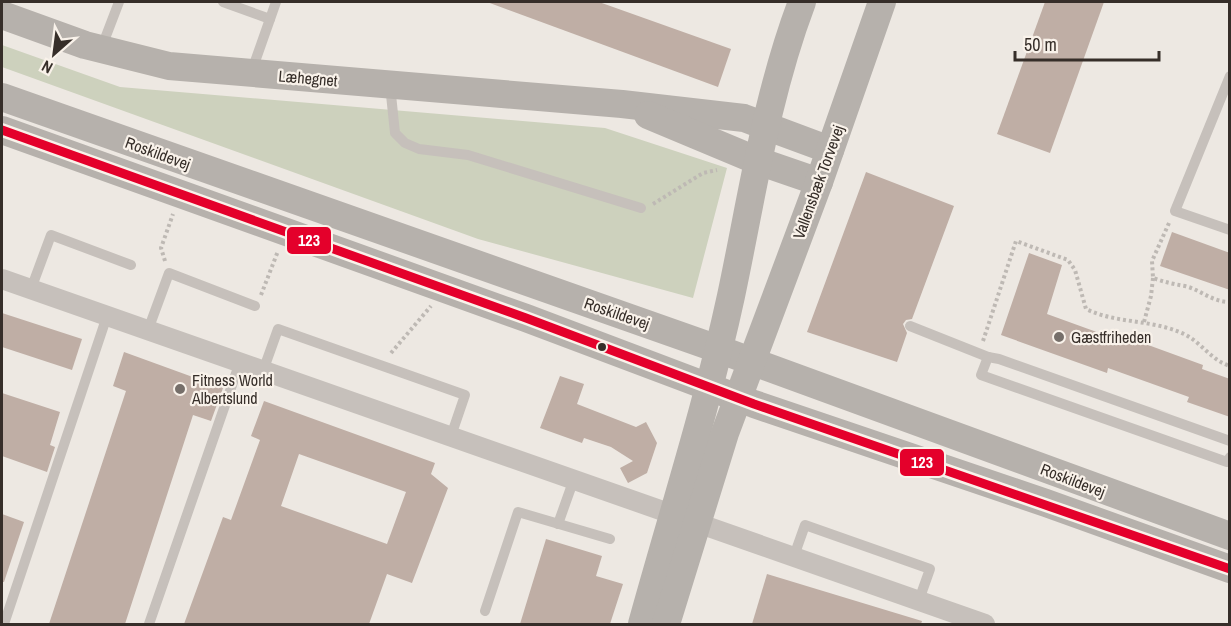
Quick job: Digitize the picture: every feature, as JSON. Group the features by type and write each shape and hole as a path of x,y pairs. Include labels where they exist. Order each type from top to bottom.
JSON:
{"main road":[{"path":"666,624 714,368 765,125 775,83 802,2"},
{"name":"Vallensbæk Torvevej","path":"685,518 744,380 819,182 882,2"},
{"name":"Læhegnet","path":"2,15 101,49 169,66 622,104 744,118 830,150"},
{"name":"Roskildevej","path":"2,98 714,368 1046,503 1230,569"},
{"name":"Læhegnet","path":"622,104 758,161 819,182"},
{"name":"Roskildevej","path":"2,130 492,306 714,368 744,380 962,438 1230,536"},
{"path":"1046,503 1140,525 1230,555"},
{"path":"642,624 685,518"}],"street":[{"path":"2,279 985,624"}],"lane":[{"path":"101,49 119,2"},
{"path":"223,2 270,19"},
{"path":"251,73 276,2"},
{"path":"1230,76 1175,211 1230,230"},
{"path":"390,84 395,133 405,143 419,149 468,155 641,208"},
{"path":"31,289 51,235 131,265"},
{"path":"148,330 169,273 255,306"},
{"path":"4,624 107,316"},
{"path":"910,326 987,357 1230,441"},
{"path":"263,371 278,329 465,395 451,436"},
{"path":"987,357 981,375 1227,462 1230,457"},
{"path":"149,624 240,362"},
{"path":"558,524 574,479"},
{"path":"485,611 518,512 610,539"},
{"path":"794,556 805,525 930,569 919,600"}],"path":[{"path":"641,208 661,201 703,173 725,169"},
{"path":"169,273 161,248 181,194"},
{"path":"1144,322 1151,297 1152,261 1175,211"},
{"path":"255,306 266,286 285,232"},
{"path":"987,357 982,344 1016,241 1068,260 1075,270 1086,309 1112,320 1144,322 1186,334 1230,366"},
{"path":"1153,278 1170,285 1186,287 1211,299 1230,302"},
{"path":"381,365 445,289"}],"green space":[{"path":"2,45 120,87 605,128 727,168 693,298 478,239 2,67"}],"building":[{"path":"487,2 599,2 731,49 718,87"},
{"path":"1045,2 1104,2 1050,153 997,134"},
{"path":"866,172 954,206 912,319 906,320 903,324 907,333 897,362 807,332"},
{"path":"1172,232 1230,253 1230,290 1160,266"},
{"name":"Gæstfriheden","path":"1029,253 1062,265 1047,314 1116,339 1118,334 1203,365 1202,369 1230,379 1230,417 1187,402 1189,397 1108,368 1107,373 1001,335"},
{"path":"2,313 82,339 72,370 2,347"},
{"path":"124,352 223,388 211,421 193,415 125,624 49,624 126,391 113,386"},
{"path":"560,376 584,384 577,404 636,427 646,422 657,443 647,473 628,483 620,468 633,461 611,447 584,438 582,443 540,428"},
{"path":"2,393 60,412 50,445 55,447 47,472 2,456"},
{"path":"264,401 435,463 431,474 448,488 412,583 387,574 369,624 184,624 223,517 231,520 260,440 251,436","holes":["299,454 406,492 387,544 281,506"]},
{"path":"2,514 24,522 4,582 2,582"},
{"path":"546,539 602,556 596,576 623,584 610,624 520,624"},
{"path":"767,574 922,621 921,624 752,624"}],"transit line":[{"name":"123","path":"2,130 526,318 754,404 1230,569"}],"place":[{"name":"Gæstfriheden","path":"1059,337"},
{"name":"Fitness World Albertslund","path":"180,389"}]}
